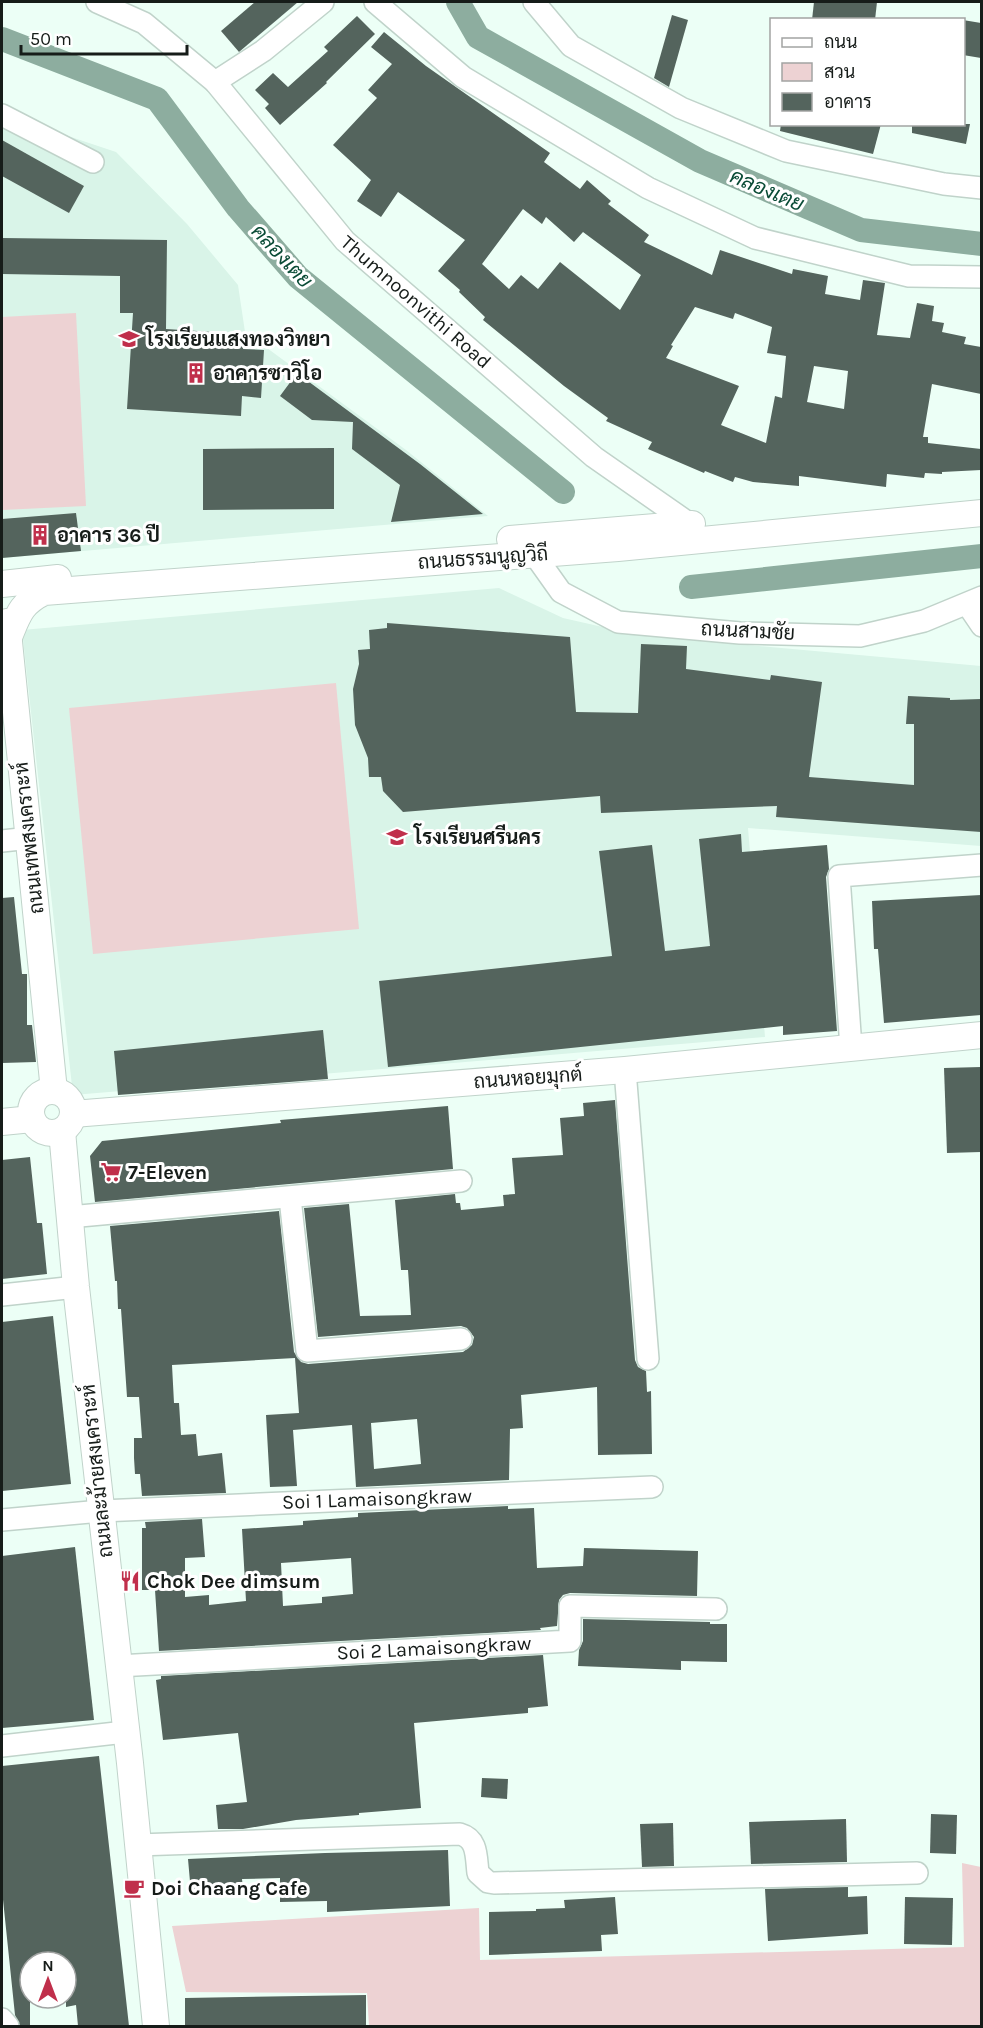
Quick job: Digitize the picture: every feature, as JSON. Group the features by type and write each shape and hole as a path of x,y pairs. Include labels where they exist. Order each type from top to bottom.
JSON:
{"street":[{"name":"Thumnoonvithi Road","path":"97,2 144,23 215,82 345,241 594,457 692,533"},
{"path":"215,82 263,51 323,2"},
{"path":"375,2 463,77 648,188 755,238 909,276 981,277"},
{"path":"534,2 571,46 681,108 786,151 944,184 981,188"},
{"path":"2,115 93,162"},
{"name":"ถนนธรรมนูญวิถี","path":"9,637 18,614 25,604 44,592 534,554 981,496"},
{"name":"ถนนธรรมนูญวิถี","path":"2,585 981,513"},
{"name":"ถนนสามชัย","path":"534,554 561,592 618,622 740,633 860,636 924,621 974,601"},
{"name":"ถนนเทพสงเคราะห์","path":"2,585 30,838 54,1090"},
{"path":"974,601 981,626"},
{"path":"2,841 30,838"},
{"path":"851,1047 839,876 981,865"},
{"name":"ถนนหอยมุกต์","path":"67,1122 981,1035"},
{"path":"625,1070 648,1359"},
{"path":"54,1090 66,1096 73,1108 67,1122 48,1132 42,1130 32,1119 31,1112 35,1099 47,1091 54,1090"},
{"path":"2,1122 32,1119"},
{"name":"ถนนละม้ายสงเคราะห์","path":"67,1122 69,1217 156,2026"},
{"path":"69,1217 461,1181"},
{"path":"290,1198 307,1351 462,1339"},
{"path":"2,1295 76,1287"},
{"name":"Soi 1 Lamaisongkraw","path":"2,1520 101,1511 652,1487"},
{"name":"Soi 2 Lamaisongkraw","path":"118,1666 570,1641 570,1606 716,1609"},
{"path":"2,1746 125,1732"},
{"path":"137,1845 460,1834 471,1839 475,1845 478,1873 488,1882 494,1883 917,1873"},
{"path":"2,2019 8,2026"}],"shaded area":[{"name":"โรงเรียนแสงทองวิทยา","path":"2,114 116,152 187,224 238,285 245,332 406,450 488,516 2,558"},
{"name":"โรงเรียนศรีนคร","path":"499,588 563,618 638,635 981,666 981,846 748,828 765,1037 73,1095 22,630"}],"green space":[{"path":"76,313 86,506 2,510 2,317"},
{"path":"336,683 359,929 93,954 69,708"},
{"path":"962,1863 981,1867 981,2026 369,2026 367,1993 186,1992 172,1926 479,1908 480,1960 964,1947"}],"building":[{"path":"255,2 298,2 239,52 221,31"},
{"path":"814,2 877,2 875,18 812,18"},
{"path":"672,15 688,20 669,87 654,78"},
{"path":"357,16 375,34 327,83 280,125 265,108 269,104 255,90 273,73 288,87 328,51 324,47"},
{"path":"965,20 981,23 981,58 965,55"},
{"path":"384,32 426,66 550,153 544,162 580,189 587,180 611,201 608,204 649,235 644,242 712,275 720,250 792,274 793,269 828,276 825,294 860,300 863,280 885,283 877,335 910,338 917,303 934,306 932,321 944,323 942,332 966,337 964,344 981,347 981,394 932,384 923,437 928,437 928,443 981,449 981,470 942,472 942,474 925,473 924,478 887,474 886,487 799,476 799,486 753,482 735,477 733,482 705,471 704,473 648,449 652,442 606,421 608,418 564,386 483,320 485,317 459,292 460,290 438,271 465,240 398,192 381,217 357,201 371,180 333,145 377,98 368,90 392,64 371,47","holes":["523,209 542,224 546,217 574,242 583,232 641,275 620,310 560,262 538,289 521,275 509,289 482,264","695,307 733,319 735,313 772,327 767,353 786,356 782,398 775,396 766,443 721,425 739,386 666,358 673,346 671,345","814,366 848,371 844,409 807,402"]},
{"path":"965,124 970,124 966,144 912,133 912,126 965,126"},
{"path":"781,126 880,126 873,154 780,131"},
{"path":"2,140 84,186 69,213 2,176"},
{"path":"2,238 167,240 166,329 244,334 243,349 264,350 261,398 242,396 241,416 127,409 133,313 120,313 120,276 2,274"},
{"path":"297,373 483,514 391,522 400,485 352,449 353,422 312,420 280,396"},
{"path":"334,448 334,509 203,510 203,449"},
{"name":"อาคาร 36 ปี","path":"76,513 81,551 2,558 2,519"},
{"path":"387,623 570,637 576,712 638,713 641,644 687,646 686,669 770,680 771,675 822,682 809,777 914,785 914,724 906,724 908,696 950,698 950,700 981,699 981,832 776,817 777,806 601,813 600,796 403,812 383,791 381,777 369,777 368,758 355,725 353,689 359,664 358,650 370,649 369,630 387,628"},
{"path":"741,834 742,852 827,845 829,869 826,877 837,1031 783,1035 783,1026 388,1067 379,981 612,956 599,851 652,845 665,951 710,946 699,839"},
{"path":"981,895 981,1015 884,1023 878,949 874,949 872,901"},
{"path":"14,897 22,974 27,974 27,1025 32,1025 36,1062 2,1063 2,898"},
{"path":"323,1030 328,1079 118,1095 114,1051"},
{"path":"981,1067 981,1152 947,1153 944,1068"},
{"path":"615,1100 635,1360 638,1367 646,1371 647,1392 651,1391 652,1454 598,1455 597,1387 521,1395 523,1428 510,1429 509,1480 356,1487 352,1425 293,1430 297,1486 270,1487 266,1415 299,1413 295,1358 172,1365 174,1403 179,1403 181,1435 196,1434 198,1456 222,1453 226,1493 142,1496 140,1474 135,1474 134,1458 134,1438 142,1438 139,1397 127,1397 121,1309 118,1309 110,1226 279,1211 294,1352 301,1362 308,1364 463,1352 472,1345 474,1337 467,1328 461,1326 318,1337 304,1208 349,1204 360,1316 411,1315 408,1270 401,1270 395,1200 455,1194 456,1203 460,1203 461,1210 504,1206 503,1195 515,1194 512,1158 563,1155 560,1118 584,1116 583,1103","holes":["417,1419 421,1464 374,1469 371,1423"]},
{"path":"448,1106 453,1169 95,1202 90,1156 102,1141 281,1123 280,1120"},
{"path":"30,1157 37,1223 42,1223 47,1274 2,1279 2,1160"},
{"path":"53,1316 71,1484 2,1491 2,1322"},
{"path":"508,1506 508,1509 534,1508 537,1568 583,1566 584,1548 698,1551 697,1596 570,1593 563,1595 559,1600 557,1626 540,1628 541,1630 159,1651 155,1590 142,1590 142,1528 146,1528 145,1522 202,1519 205,1557 185,1558 185,1597 209,1595 209,1605 246,1601 242,1529 303,1525 303,1521 358,1517 358,1513","holes":["351,1558 353,1594 322,1597 322,1603 283,1606 281,1563"]},
{"path":"75,1547 94,1720 2,1728 2,1556"},
{"path":"583,1619 727,1624 727,1662 681,1661 681,1670 578,1666 579,1650 583,1641"},
{"path":"543,1655 548,1706 528,1708 528,1713 414,1723 421,1808 296,1820 243,1829 218,1829 216,1805 247,1802 238,1733 163,1740 156,1680 161,1679 161,1676"},
{"path":"99,1756 129,2026 78,2026 78,1950 18,1950 18,2010 30,2010 30,2026 20,2026 15,2015 2,1890 2,1766"},
{"path":"482,1778 508,1779 507,1799 481,1797"},
{"path":"931,1814 957,1815 956,1854 930,1853"},
{"path":"846,1819 847,1862 751,1864 749,1822"},
{"path":"673,1823 674,1866 642,1867 640,1824"},
{"path":"448,1850 450,1906 327,1912 327,1901 280,1902 280,1878 242,1879 243,1889 191,1893 188,1859"},
{"path":"848,1887 848,1897 867,1896 868,1934 768,1941 765,1889"},
{"path":"615,1897 618,1934 601,1935 602,1951 489,1955 489,1912 565,1908 564,1900"},
{"path":"905,1897 953,1898 952,1945 904,1944"},
{"path":"366,1995 366,2026 185,2026 185,1998"}],"waterway":[{"name":"คลองเตย","path":"458,2 478,37 700,161 861,230 982,244"},
{"name":"คลองเตย","path":"2,39 157,99 238,208 298,277 563,492"},
{"name":"คลองเตย","path":"691,587 982,556"}],"place":[{"name":"โรงเรียนแสงทองวิทยา","path":"129,339"},
{"name":"อาคารซาวิโอ","path":"196,373"},
{"name":"อาคาร 36 ปี","path":"40,535"},
{"name":"โรงเรียนศรีนคร","path":"397,837"},
{"name":"7-Eleven","path":"111,1172"},
{"name":"Chok Dee dimsum","path":"130,1581"},
{"name":"Doi Chaang Cafe","path":"134,1888"}]}
